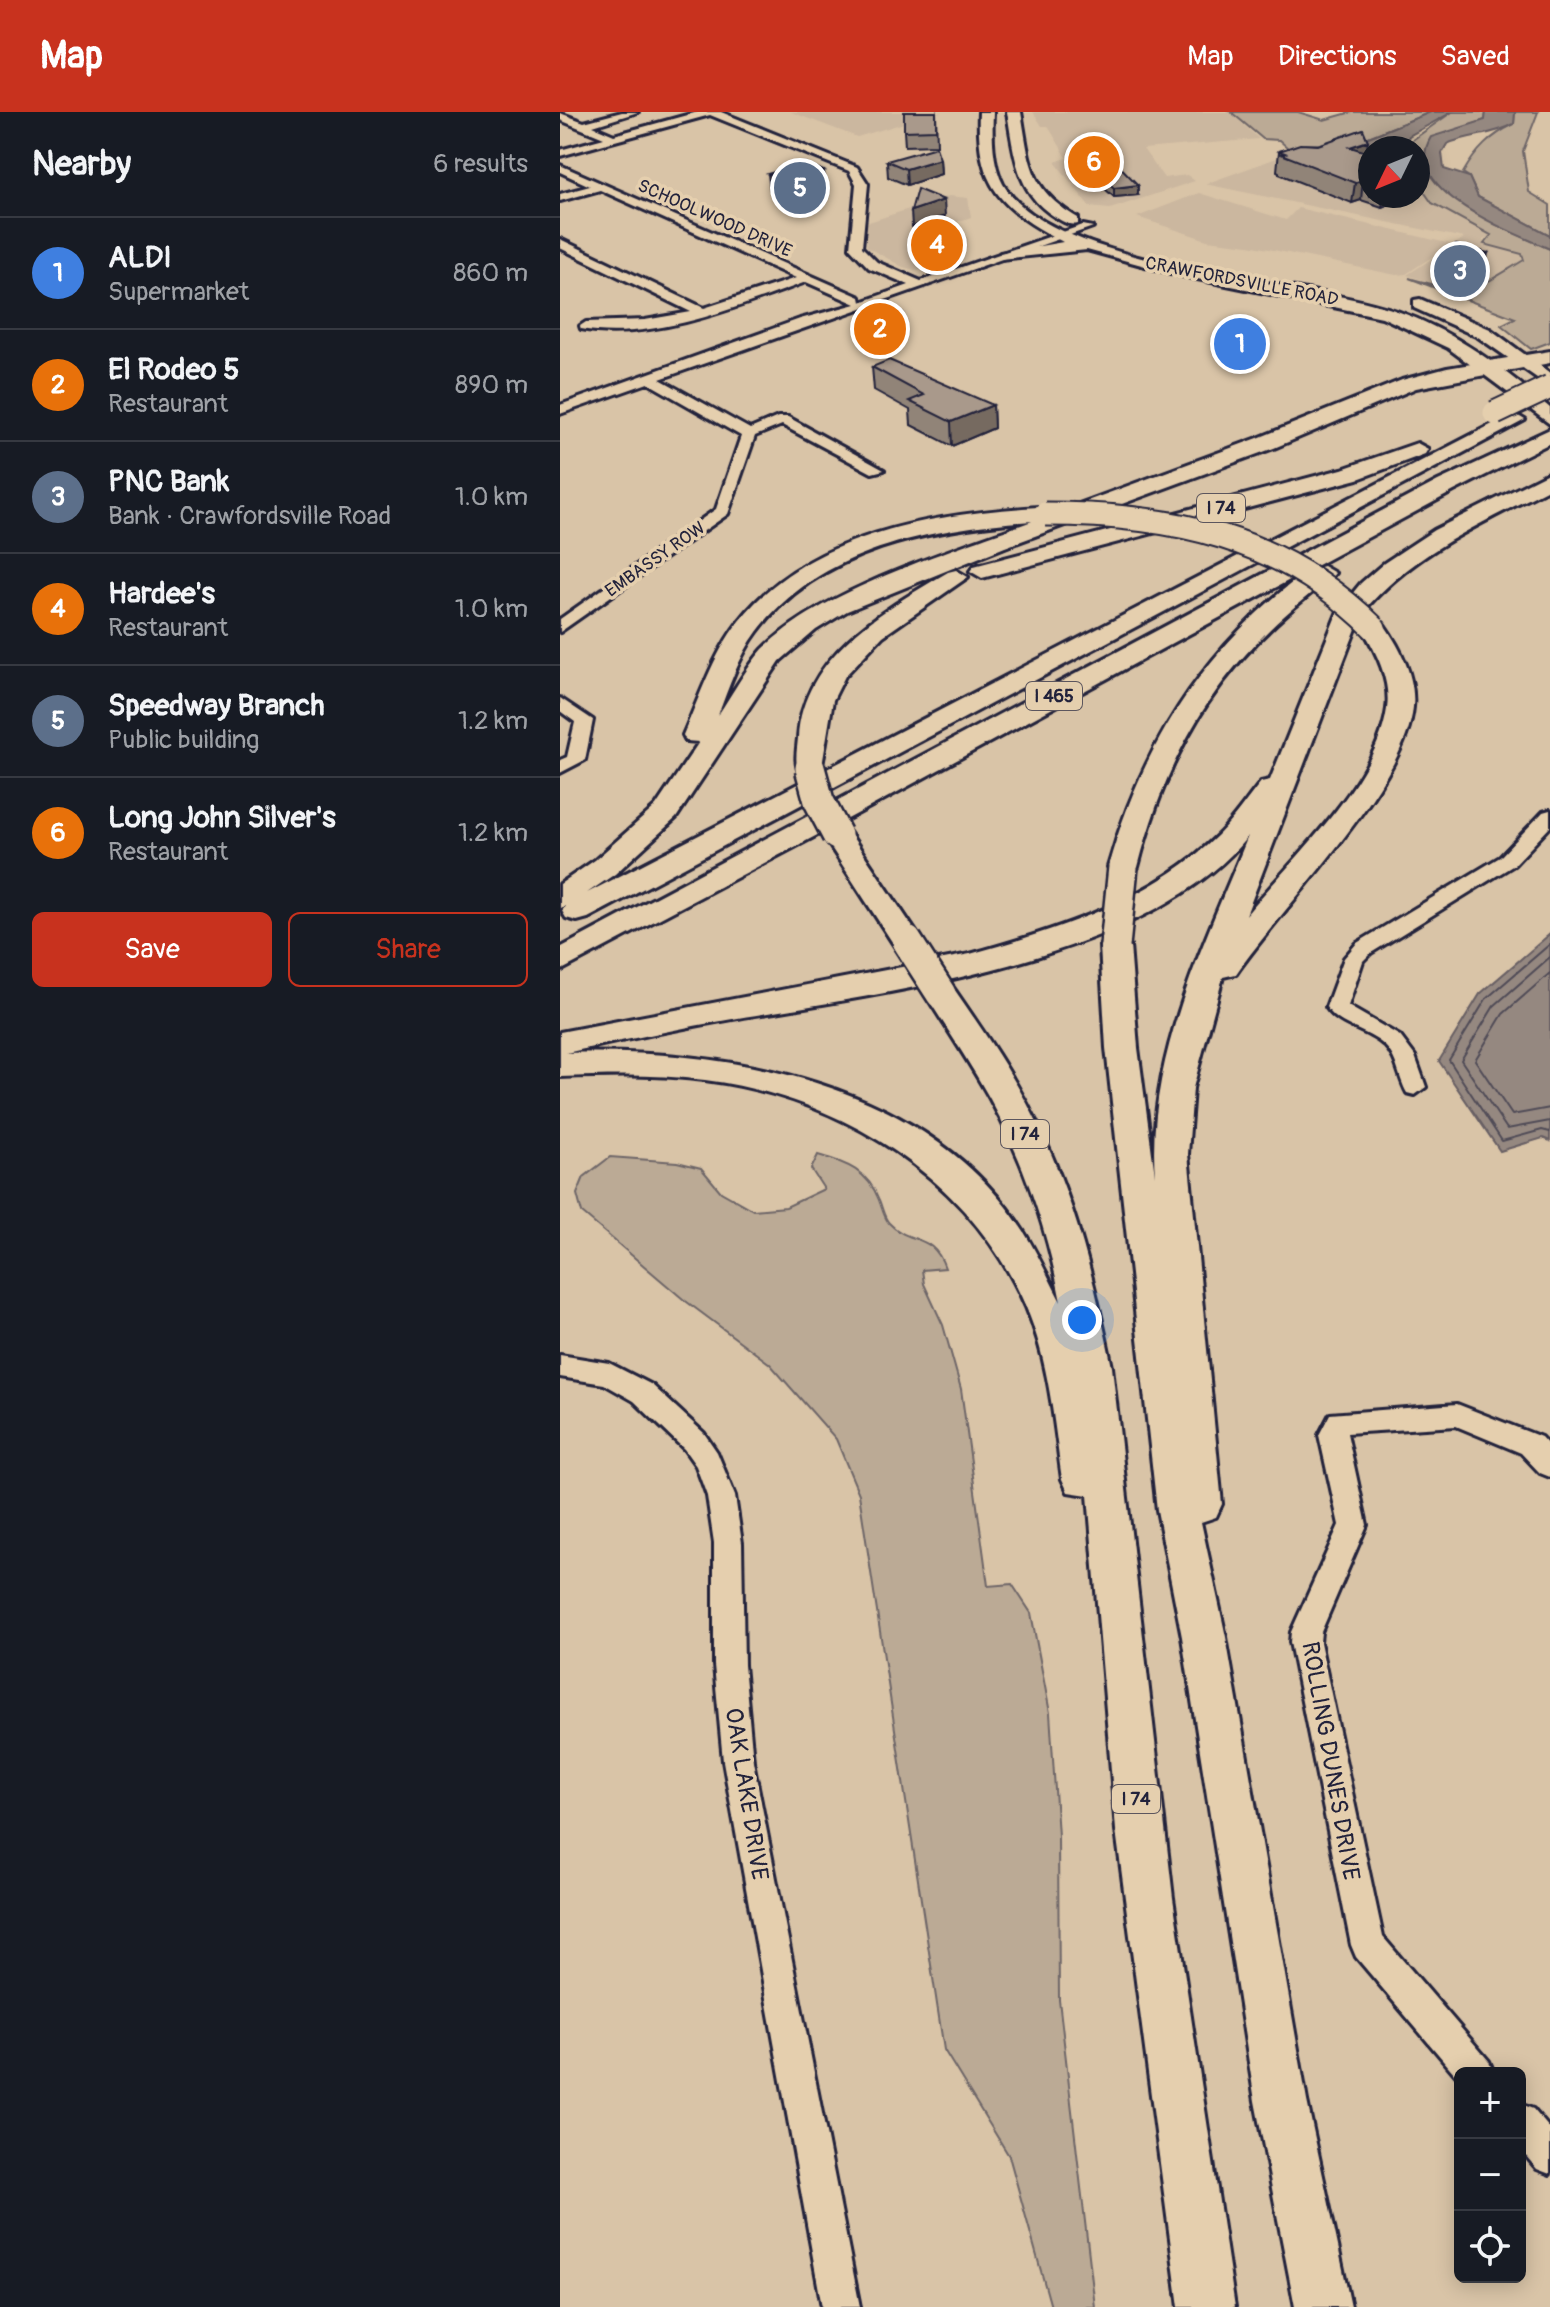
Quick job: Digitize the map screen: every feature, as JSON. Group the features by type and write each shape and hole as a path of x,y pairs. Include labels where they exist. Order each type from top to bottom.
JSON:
{"highway":[{"path":"942,586 968,570 1409,384 1550,357"},
{"name":"I 74","path":"1207,2307 1169,2066 1131,1760 1098,1416 1077,1290 1050,1197 1028,1141 981,1053 837,835 819,801 810,768 809,740 817,710 845,658 895,612 942,586 1015,561 1350,474 1505,417 1550,385"},
{"name":"I 465","path":"560,919 1505,417 1550,402"},
{"path":"1323,2307 1281,2101 1204,1637 1178,1510 1122,1048 1115,946 1123,867 1134,819 1167,745 1196,694 1243,638 1306,585 1500,470 1550,435"},
{"name":"I 465","path":"560,961 1418,500 1550,435"},
{"path":"560,898 605,867 666,812 771,656 823,614 877,587 1266,443"},
{"path":"1204,1637 1201,1509 1171,1154 1173,1109 1203,988 1350,611 1365,591 1412,552 1550,479"},
{"path":"650,826 684,762 737,642 757,615 783,591 833,561 898,536 967,521 1045,514 1135,518 1190,528 1248,545 1317,579 1350,603 1374,628 1390,655 1400,688 1399,716 1392,742 1372,777 1238,947 1216,982 1186,1047"},
{"path":"560,1043 973,965 1064,938 1132,906 1205,859 1266,795 1297,741"},
{"path":"560,1065 623,1061 691,1065 749,1074 814,1093 907,1139 949,1171 991,1216 1024,1265 1044,1306 1057,1343 1067,1382 1131,1760"}],"main road":[{"name":"CRAWFORDSVILLE ROAD","path":"986,112 991,170 996,186 1018,209 1058,234 1146,263 1373,308 1433,331 1491,367 1550,418"},
{"name":"CRAWFORDSVILLE ROAD","path":"1014,112 1026,181 1047,205 1083,225 1163,251 1370,290"},
{"path":"1006,256 1051,247 1104,251"},
{"path":"1406,300 1467,323 1525,361 1550,385"}],"street":[{"path":"582,126 633,112"},
{"path":"560,153 711,112 853,169 862,184 856,248 873,265 916,283"},
{"path":"560,116 613,138"},
{"name":"SCHOOLWOOD DRIVE","path":"560,168 856,300"},
{"path":"560,198 601,186"},
{"path":"563,406 805,322 818,321 1083,225"},
{"path":"805,322 808,317 856,300 1006,256 1058,234"},
{"path":"560,243 706,314"},
{"path":"586,326 643,326 706,314 807,278"},
{"path":"649,378 749,434 783,420 877,470"},
{"name":"EMBASSY ROW","path":"560,627 723,511 749,434"},
{"path":"560,703 584,720 576,760 560,767"},
{"path":"1415,1087 1407,1058 1393,1039 1347,1017 1337,1007 1354,958 1364,948 1507,861 1550,816"},
{"name":"OAK LAKE DRIVE","path":"560,1366 609,1374 643,1393 694,1441 707,1460 721,1496 728,1543 729,1665 738,1761 841,2307"},
{"name":"ROLLING DUNES DRIVE","path":"1472,2067 1376,1959 1362,1930 1305,1642 1310,1623 1353,1525 1332,1435 1339,1422 1457,1415 1531,1445 1550,1465"},
{"path":"1526,2129 1550,2156"}],"shaded area":[{"path":"791,112 941,112 857,137"},
{"path":"1033,112 1230,112 1259,139 1143,149 1164,178 1187,175 1195,181 1110,209 1090,207 1055,162 1067,158 1048,126 1042,126"},
{"path":"1231,112 1298,112 1324,120 1352,112 1431,112 1371,136 1358,136 1358,141 1351,144 1305,144 1289,149 1279,140 1263,139"},
{"path":"1452,112 1486,112 1485,120 1454,131 1430,157 1430,136 1418,136"},
{"path":"1515,112 1538,112 1523,151 1529,192 1550,205 1550,235 1478,197 1469,177 1463,173 1484,144 1514,124"},
{"path":"1310,146 1358,186 1358,208 1430,208 1430,200 1492,235 1483,240 1484,244 1523,254 1524,261 1473,289 1458,292 1407,275 1464,238 1205,184"},
{"path":"1430,168 1494,224 1550,249 1550,342 1531,349 1501,325 1515,318 1409,278 1446,288 1470,288 1491,280 1524,260 1522,254 1484,244 1491,235 1432,203"},
{"path":"1199,193 1286,220 1298,208 1451,244 1406,274 1396,275 1249,245 1207,240 1137,217"},
{"path":"949,196 968,198 971,217 943,227 968,238 967,247 950,257 953,259 918,271 903,267 867,247 866,223"},
{"path":"818,1155 847,1165 863,1175 874,1190 889,1223 927,1244 940,1257 945,1268 922,1270 924,1284 943,1325 961,1389 988,1586 1012,1584 1031,1613 1050,1713 1058,1836 1059,2000 1095,2307 1051,2307 1009,2156 944,2050 859,1494 836,1439 770,1364 683,1299 582,1213 577,1194 584,1177 610,1157 677,1162 701,1168 721,1192 753,1210 786,1207 824,1189 811,1169"}],"water":[{"path":"1431,112 1452,112 1409,136 1371,136"},
{"path":"1486,112 1515,112 1514,124 1447,144 1442,153 1444,169 1469,177 1478,197 1550,235 1550,249 1465,207 1445,192 1431,175 1431,137 1485,120"},
{"path":"1550,934 1550,1141 1543,1138 1500,1151 1439,1061 1480,994"}],"building":[{"path":"904,112 936,112 936,130 904,131"},
{"path":"1363,129 1366,136 1358,136 1358,144 1350,147 1358,149 1358,182 1355,183 1279,151 1300,144 1318,145"},
{"path":"936,147 940,159 906,169 887,161"},
{"path":"1104,150 1138,185 1114,188 1088,164 1092,164 1084,151"},
{"path":"804,163 824,171 787,182 768,174"},
{"path":"917,189 944,200 911,211"},
{"path":"1456,245 1488,253 1473,263 1440,255"},
{"path":"879,304 903,314 883,321 861,311"},
{"path":"889,360 993,405 951,422 909,401 924,395 872,367"}],"place":[{"name":"Long John Silver's","path":"1094,162"},
{"name":"Speedway Branch","path":"800,188"},
{"name":"Hardee's","path":"937,245"},
{"name":"PNC Bank","path":"1460,271"},
{"name":"El Rodeo 5","path":"880,329"},
{"name":"ALDI","path":"1240,344"}]}
